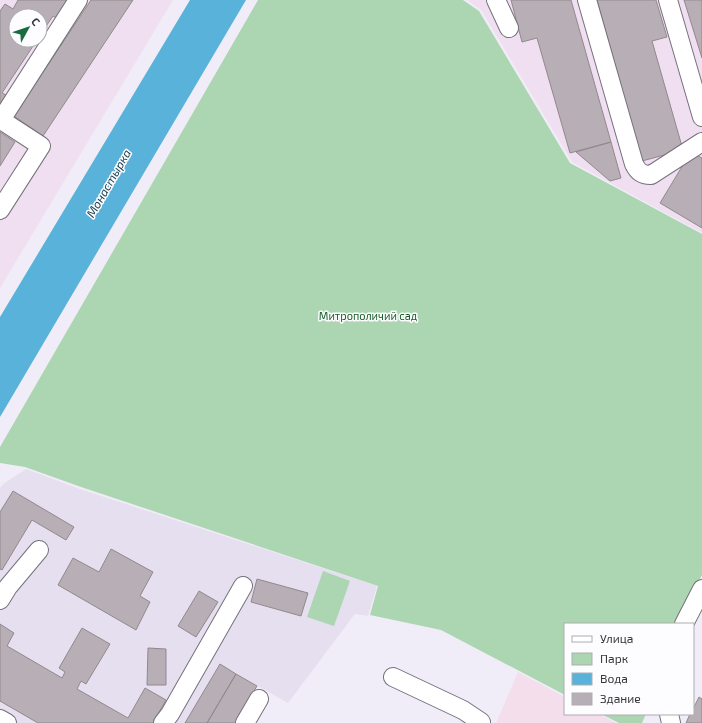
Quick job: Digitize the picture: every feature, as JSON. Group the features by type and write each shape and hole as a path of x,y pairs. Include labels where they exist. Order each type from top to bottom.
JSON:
{"lane":[{"path":"0,210 41,146 0,120 78,0"},
{"path":"496,0 509,28"},
{"path":"587,0 634,164 638,171 644,175 651,175 702,142"},
{"path":"668,0 702,117"},
{"path":"0,600 8,587 39,550"},
{"path":"163,723 174,707 243,586"},
{"path":"685,623 702,589"},
{"path":"393,677 463,710 481,723"},
{"path":"245,723 259,699"}],"shaded area":[{"path":"0,0 173,0 0,288"},
{"path":"467,0 702,0 702,233 572,162 481,10"},
{"path":"26,469 80,489 377,586 368,616 355,614 288,703 236,674 207,723 0,723 0,488 3,484"},
{"path":"518,672 564,696 564,715 601,715 616,723 496,723"}],"green space":[{"name":"Митрополичий сад","path":"258,0 463,0 479,11 570,163 702,234 702,575 677,623 564,623 564,694 441,630 370,615 378,586 25,467 0,463 0,447"},
{"path":"323,571 350,581 334,626 307,617"},
{"path":"603,715 646,715 642,723 619,723"}],"water":[{"name":"Монастырка","path":"190,0 246,0 0,417 0,317"}],"building":[{"path":"18,0 67,1 56,18 53,16 48,23 48,8 14,8"},
{"path":"91,0 133,0 43,136 14,116"},
{"path":"511,0 571,0 611,142 570,153 537,38 522,42"},
{"path":"597,0 656,0 667,37 652,41 683,150 642,161"},
{"path":"684,0 702,0 702,58"},
{"path":"5,4 11,8 8,8 8,48 32,48 2,93 6,95 0,104 0,11"},
{"path":"0,132 15,142 0,166"},
{"path":"611,142 621,178 610,181 576,152"},
{"path":"696,155 702,158 702,228 660,203 686,160"},
{"path":"13,491 74,527 66,540 32,520 2,570 0,569 0,512"},
{"path":"111,549 153,572 140,596 150,602 136,630 58,585 73,558 99,572"},
{"path":"257,579 308,593 301,616 251,602"},
{"path":"199,591 218,602 196,637 178,626"},
{"path":"0,624 14,633 7,646 62,678 65,672 59,668 82,628 110,644 86,684 81,681 77,689 128,718 145,688 166,700 153,723 38,723 0,701"},
{"path":"148,648 166,649 166,685 147,685"},
{"path":"220,664 236,674 207,723 185,723"},
{"path":"236,674 257,686 235,723 207,723"},
{"path":"699,697 702,699 702,723 686,723 690,715 694,715 694,707"}]}
